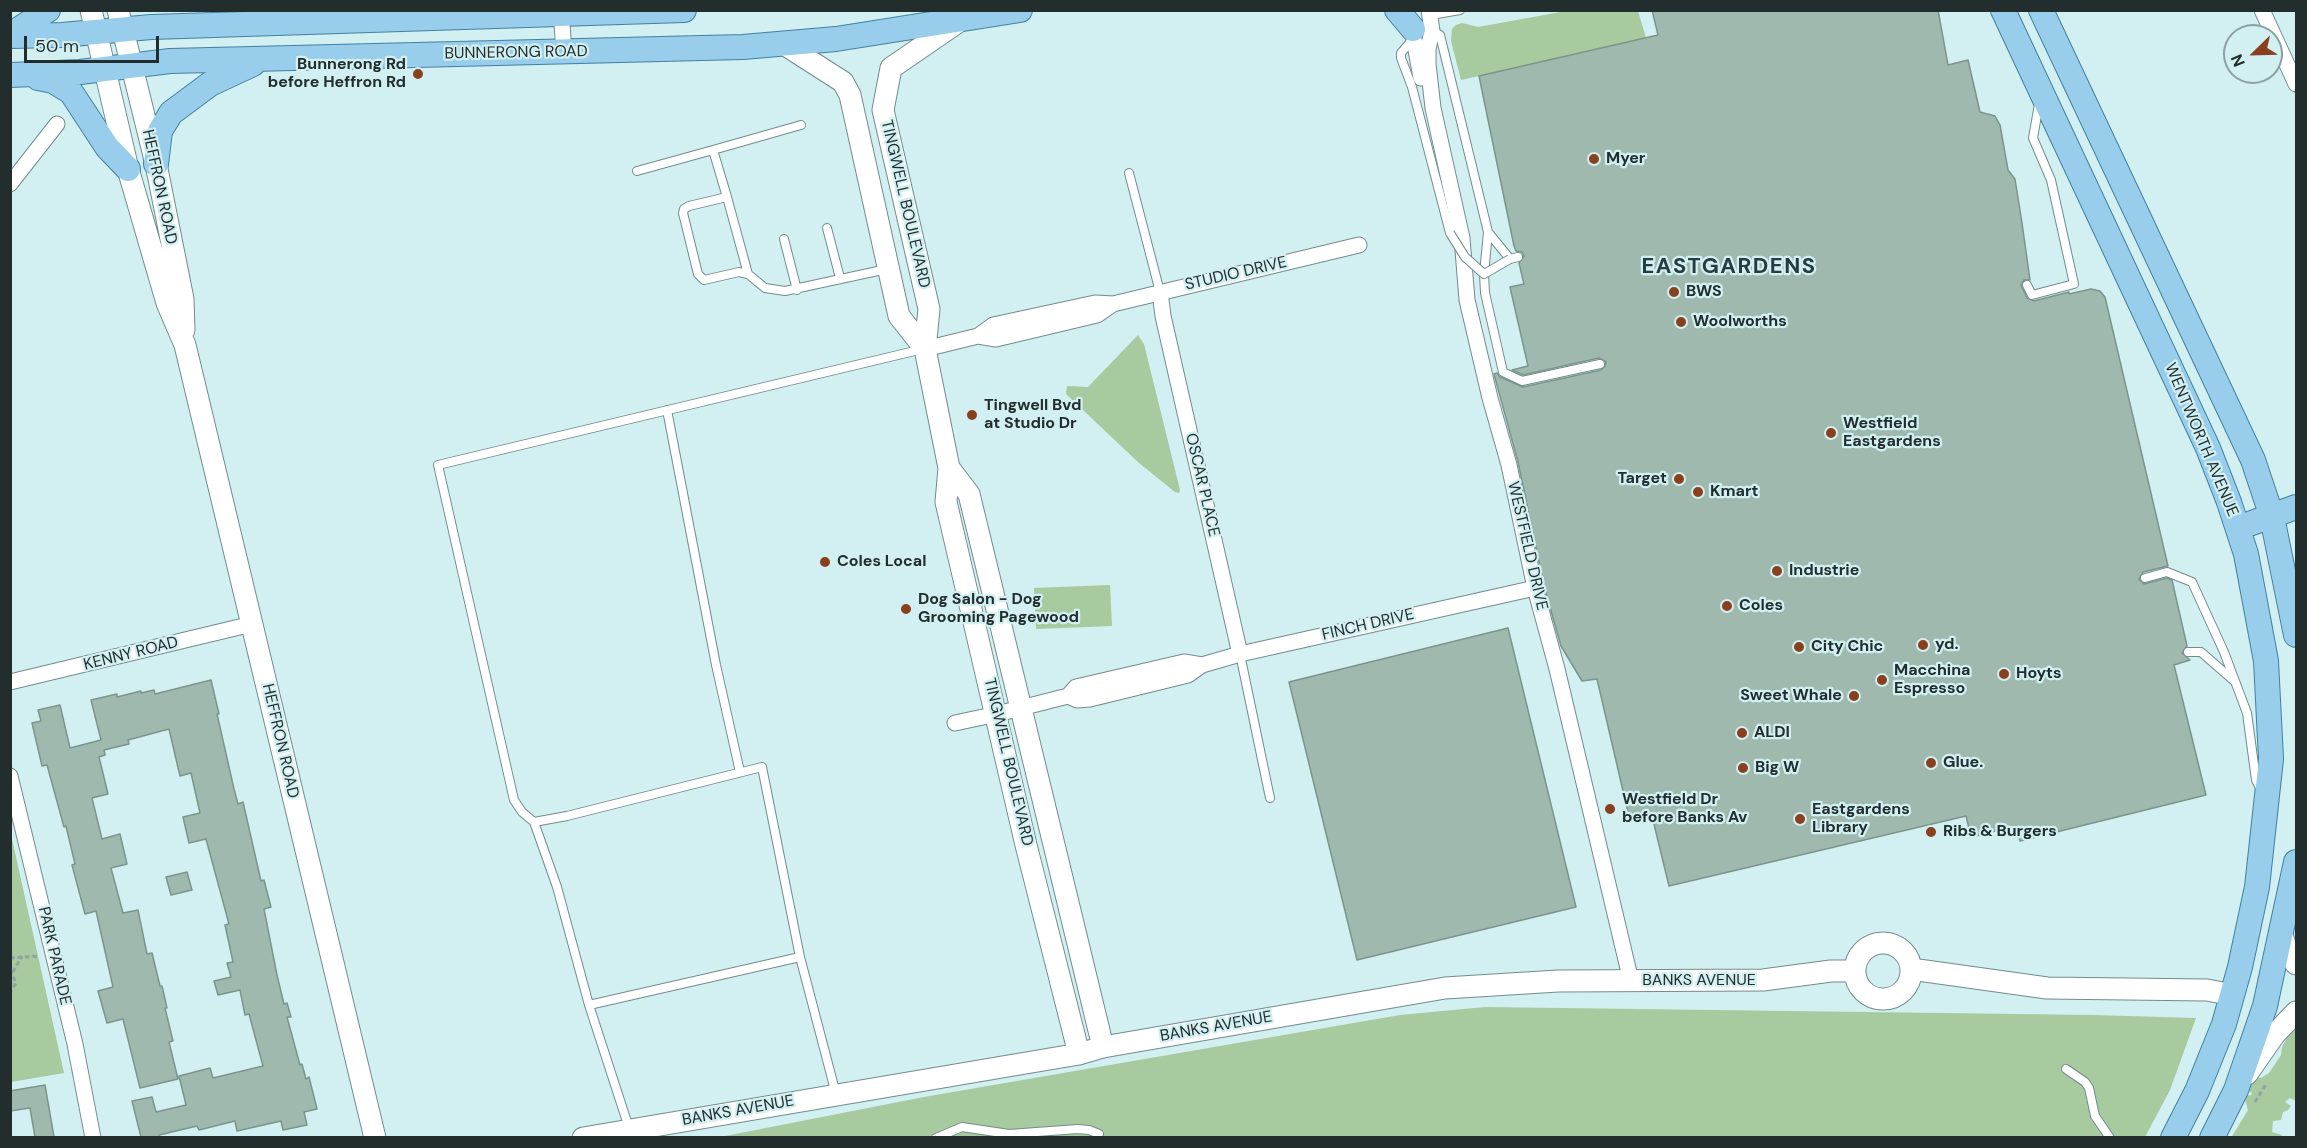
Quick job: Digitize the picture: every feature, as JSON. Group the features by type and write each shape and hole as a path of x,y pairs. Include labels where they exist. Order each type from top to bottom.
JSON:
{"main road":[{"path":"10,35 48,10"},
{"path":"10,35 62,35 93,21 120,20 151,27 226,26 561,12 684,10"},
{"name":"BUNNERONG ROAD","path":"14,75 105,70 170,61 564,52 782,44 958,22 1020,10"},
{"path":"1397,10 1421,22"},
{"name":"WENTWORTH AVENUE","path":"2003,10 2208,448 2238,528 2256,603 2266,661 2271,759 2257,887 2233,995 2224,1024 2197,1091 2173,1137"},
{"path":"2041,10 2253,460 2272,517 2296,635"},
{"path":"178,13 226,26"},
{"path":"156,164 160,131 171,113 210,84 267,58"},
{"path":"14,75 53,81 64,86 71,92 107,147 128,169"},
{"path":"2238,528 2296,507"},
{"path":"2212,1137 2236,1090 2265,1006 2296,862"},
{"path":"2233,995 2265,1006"}],"street":[{"path":"2262,10 2296,84"},
{"path":"561,12 564,52"},
{"name":"HEFFRON ROAD","path":"120,20 156,164 183,299 185,345"},
{"name":"HEFFRON ROAD","path":"93,21 128,169 167,303 185,345 375,1137"},
{"name":"TINGWELL BOULEVARD","path":"958,22 891,68 883,110 929,309 925,349 949,468 946,502 1026,845 1079,1054"},
{"name":"WESTFIELD DRIVE","path":"1421,22 1420,77 1433,108 1462,238 1469,308 1490,398 1509,465 1535,588 1631,981"},
{"name":"TINGWELL BOULEVARD","path":"782,44 843,82 850,95 899,316 925,349"},
{"path":"10,184 57,124"},
{"name":"STUDIO DRIVE","path":"925,349 978,336 996,339 1019,334 1098,315 1113,304 1359,245"},
{"name":"OSCAR PLACE","path":"1160,292 1163,316 1240,654"},
{"name":"TINGWELL BOULEVARD","path":"949,468 969,494 1103,1047"},
{"name":"FINCH DRIVE","path":"955,723 1068,696 1077,700 1090,699 1188,675 1202,665 1240,654 1535,588"},
{"name":"KENNY ROAD","path":"10,682 252,624"},
{"name":"PARK PARADE","path":"10,776 75,1044 93,1137"},
{"path":"2282,935 2288,953 2296,964"},
{"path":"1878,944 1890,944 1900,949 1908,958 1911,969 1911,977 1903,992 1888,999 1880,999 1865,993 1856,979 1855,971 1860,954 1867,948 1878,944"},
{"path":"1911,969 2047,988 2207,990 2233,995"},
{"name":"BANKS AVENUE","path":"583,1137 1079,1054 1103,1047 1445,988 1512,983 1763,980 1831,971 1855,971"},
{"path":"2236,1090 2275,1034 2296,1012"}],"lane":[{"path":"1459,11 1421,22 1401,53 1401,58 1412,87 1450,233 1465,257 1484,274"},
{"path":"1421,22 1440,35 1488,232 1484,274 1485,293 1503,372 1521,381 1600,363"},
{"path":"2027,285 2032,296 2074,284 2051,180 2033,138 2041,92"},
{"path":"637,171 801,125"},
{"path":"713,150 748,274"},
{"name":"OSCAR PLACE","path":"1129,173 1160,292"},
{"path":"727,197 684,209 695,266 698,274 704,280 739,272 748,274 765,288 785,291 889,269"},
{"path":"827,228 840,278"},
{"path":"1484,274 1514,258 1488,232"},
{"path":"784,239 797,290"},
{"path":"629,1130 589,1005 556,887 534,822 522,812 514,800 438,465 925,349"},
{"path":"667,410 740,772"},
{"path":"2145,578 2167,572 2192,582 2224,651 2247,713 2256,780 2267,802"},
{"path":"2188,652 2201,652 2234,681"},
{"name":"OSCAR PLACE","path":"1240,654 1270,798"},
{"path":"534,822 567,816 762,767 800,957 836,1094"},
{"path":"589,1005 800,957"},
{"path":"2066,1069 2085,1082 2089,1088 2095,1116 2110,1137"},
{"path":"936,1137 962,1127 1009,1134 1078,1129 1098,1134"}],"path":[{"path":"10,958 35,957 53,952"},
{"path":"10,993 16,982 12,971 22,956"}],"green space":[{"path":"1566,11 1638,11 1646,38 1461,80 1451,41 1452,29 1456,25 1462,23 1478,27"},
{"path":"1138,335 1144,344 1179,493 1139,463 1066,394 1067,386 1088,387"},
{"path":"1110,585 1112,626 1036,629 1034,588"},
{"path":"10,830 64,1073 11,1082 10,1082"},
{"path":"1485,1007 2196,1018 2170,1090 2145,1137 715,1138 924,1097 1400,1015"},
{"path":"2296,1029 2296,1101 2290,1098 2285,1102 2291,1106 2283,1112 2281,1120 2273,1121 2272,1132 2282,1135 2281,1137 2231,1138 2248,1110 2244,1096 2252,1093 2248,1091 2249,1076 2261,1078 2269,1073 2281,1055 2282,1047 2289,1034"}],"building":[{"name":"Westfield Eastgardens","path":"1652,10 1938,10 1948,65 1968,60 1980,112 1995,116 2000,125 2008,170 2015,179 2022,223 2030,280 2024,280 2021,285 2027,298 2034,301 2091,289 2100,291 2105,297 2168,566 2143,572 2139,579 2144,584 2167,578 2172,580 2187,646 2182,653 2190,660 2174,665 2206,795 2020,841 2016,826 1971,837 1966,816 1669,886 1652,816 1630,821 1597,679 1582,681 1561,646 1544,586 1518,462 1494,374 1497,373 1500,377 1523,387 1601,370 1606,362 1599,358 1523,375 1512,370 1528,366 1510,287 1524,284 1519,263 1524,256 1522,252 1516,251 1514,246 1479,76 1658,35"},
{"path":"1508,628 1576,907 1357,960 1289,682"},
{"path":"211,680 234,789 238,804 243,802 261,881 264,880 271,907 264,909 284,1004 287,1003 291,1017 287,1017 300,1065 302,1064 306,1079 309,1077 317,1109 304,1112 307,1125 283,1130 281,1121 237,1131 235,1121 199,1130 197,1126 159,1135 160,1137 141,1137 132,1101 152,1097 156,1112 186,1105 179,1076 210,1068 213,1078 263,1066 249,1014 245,1015 240,990 218,995 214,981 231,977 227,963 233,962 225,925 229,924 206,839 189,843 183,817 200,813 191,773 180,776 169,729 128,740 129,744 104,750 105,755 99,757 108,794 92,798 102,839 120,834 127,864 111,868 123,913 138,910 147,954 152,953 160,986 162,986 173,1041 169,1042 178,1079 140,1088 123,1019 107,1023 98,991 113,987 96,911 85,914 72,865 75,864 66,826 64,827 47,765 42,766 32,723 41,721 38,710 60,705 70,748 101,740 91,700 141,691 141,693 154,690 155,694"},
{"path":"187,872 192,890 171,895 166,877"},
{"path":"45,1085 54,1137 35,1137 30,1108 10,1111 10,1091"}],"place":[{"name":"Bunnerong Rd before Heffron Rd","path":"418,74"},
{"name":"Myer","path":"1594,159"},
{"name":"BWS","path":"1674,292"},
{"name":"Woolworths","path":"1681,322"},
{"name":"Tingwell Bvd at Studio Dr","path":"972,415"},
{"name":"Westfield Eastgardens","path":"1831,433"},
{"name":"Target","path":"1679,479"},
{"name":"Kmart","path":"1698,492"},
{"name":"Coles Local","path":"825,562"},
{"name":"Industrie","path":"1777,571"},
{"name":"Coles","path":"1727,606"},
{"name":"Dog Salon - Dog Grooming Pagewood","path":"906,609"},
{"name":"yd.","path":"1923,645"},
{"name":"City Chic","path":"1799,647"},
{"name":"Hoyts","path":"2004,674"},
{"name":"Macchina Espresso","path":"1882,680"},
{"name":"Sweet Whale","path":"1854,696"},
{"name":"ALDI","path":"1742,733"},
{"name":"Glue.","path":"1931,763"},
{"name":"Big W","path":"1743,768"},
{"name":"Westfield Dr before Banks Av","path":"1610,809"},
{"name":"Eastgardens Library","path":"1800,819"},
{"name":"Ribs & Burgers","path":"1931,832"}],"district":[{"name":"EASTGARDENS","path":"1729,267"}]}
